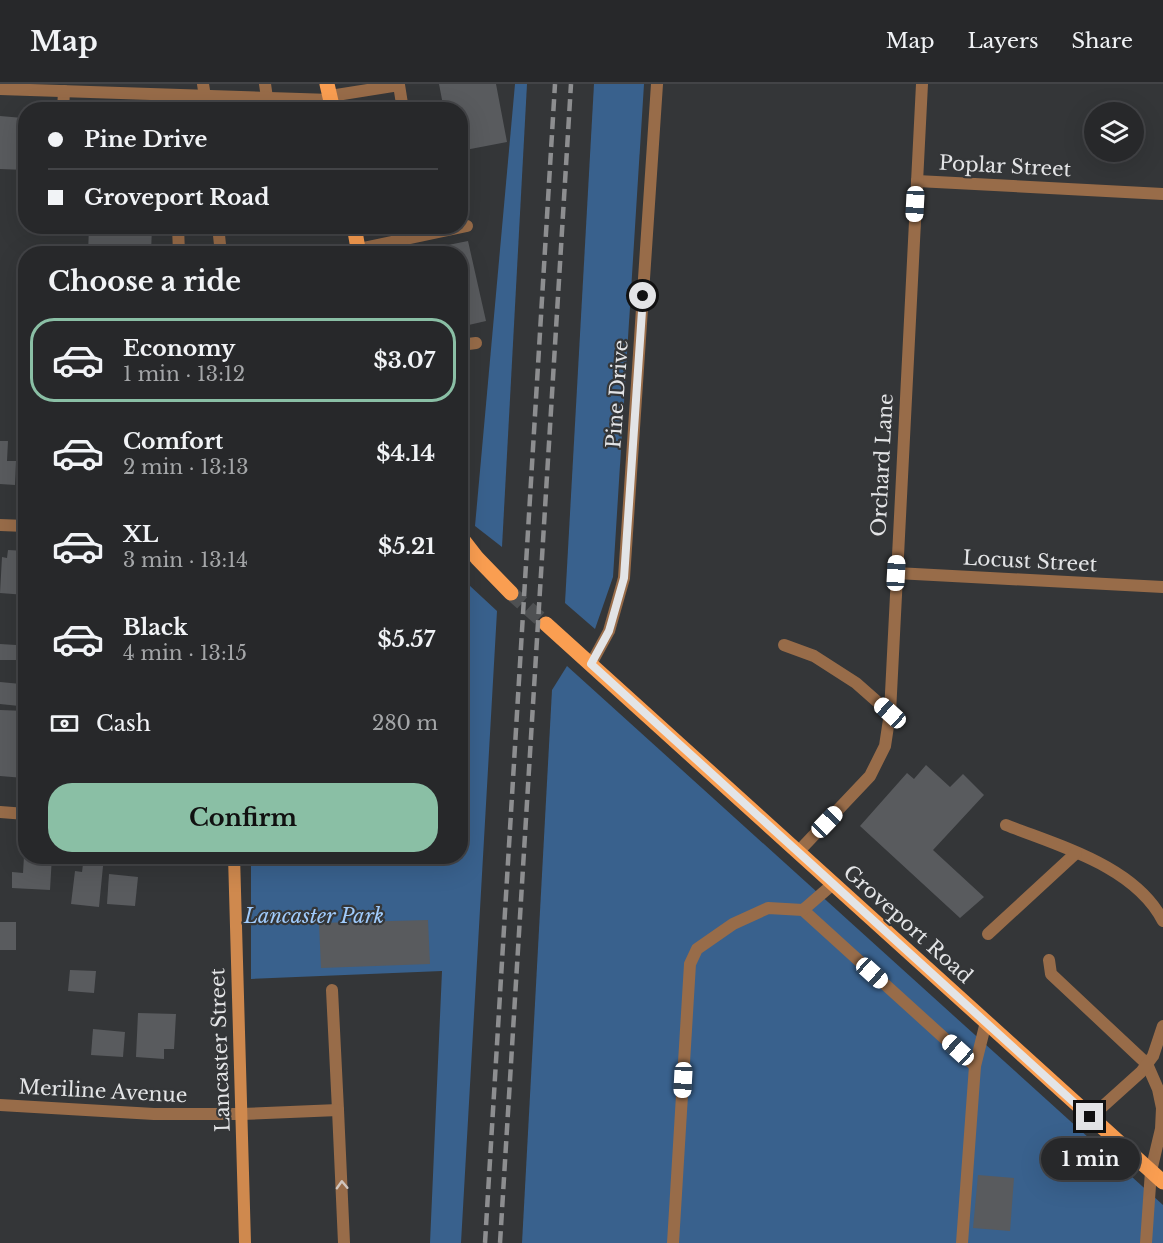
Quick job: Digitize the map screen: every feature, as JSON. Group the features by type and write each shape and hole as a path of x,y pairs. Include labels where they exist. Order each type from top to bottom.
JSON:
{"main road":[{"path":"468,546 511,593"},
{"name":"Groveport Road","path":"546,624 1157,1177"}],"street":[{"path":"265,84 267,98"},
{"name":"Pine Drive","path":"591,664 609,631 624,578 657,84"},
{"name":"Orchard Lane","path":"798,852 870,776 885,746 890,713 922,84"},
{"path":"0,89 204,90 267,98 330,98 399,85 402,102"},
{"name":"Poplar Street","path":"917,181 1163,194"},
{"path":"378,246 429,234"},
{"path":"401,240 402,246"},
{"path":"468,344 476,343"},
{"path":"0,525 18,526"},
{"name":"Locust Street","path":"896,573 1163,587"},
{"path":"784,645 814,656 856,683 890,713"},
{"path":"0,812 18,813"},
{"path":"1006,825 1094,860 1130,884 1153,905 1163,921"},
{"path":"988,934 1076,853"},
{"name":"Lancaster Street","path":"234,864 245,1243"},
{"path":"803,910 833,884"},
{"path":"674,1243 690,964 697,949 733,924 768,908 803,910 975,1066"},
{"path":"1049,960 1051,974 1147,1064 1158,1089 1162,1108 1161,1129 1157,1177 1146,1243"},
{"path":"332,990 344,1243"},
{"path":"962,1243 975,1066 986,1022"},
{"path":"1090,1117 1141,1072 1153,1056 1163,1026"},
{"name":"Meriline Avenue","path":"0,1105 154,1114 241,1114 338,1110"}],"green space":[{"path":"515,84 527,84 502,547 475,526"},
{"path":"594,84 644,84 613,577 595,629 565,603"},
{"name":"Lancaster Park","path":"468,584 497,611 461,1243 430,1243 442,971 251,979 251,864 468,864"},
{"path":"567,666 1163,1205 1163,1243 522,1243 552,690"}],"building":[{"path":"439,84 496,84 507,142 468,149 468,102 442,102"},
{"path":"0,116 18,118 18,170 0,169"},
{"path":"89,234 152,234 151,246 88,246"},
{"path":"468,241 486,321 468,325 468,246 443,246"},
{"path":"0,441 8,441 7,461 16,461 15,485 0,484"},
{"path":"8,550 18,551 18,594 0,593 2,557 7,558"},
{"path":"0,644 16,645 16,660 0,660"},
{"path":"0,682 18,684 18,706 0,704"},
{"path":"0,710 18,711 18,778 0,776"},
{"path":"926,765 950,787 963,774 984,795 933,850 984,897 960,918 860,826 907,773 914,779"},
{"path":"24,864 52,864 50,890 12,888 12,872 23,873"},
{"path":"83,864 103,864 99,907 71,904 75,871 82,872"},
{"path":"109,874 138,877 135,906 107,904"},
{"path":"428,920 430,964 321,968 319,923"},
{"path":"0,922 16,922 16,950 0,950"},
{"path":"70,970 96,971 94,993 68,991"},
{"path":"138,1013 176,1014 174,1049 164,1049 164,1059 136,1057"},
{"path":"93,1029 125,1032 123,1057 91,1055"},
{"path":"978,1175 1014,1178 1010,1231 973,1228"}],"tunnel":[{"path":"511,593 546,624"}],"railway":[{"path":"485,1243 555,84"},
{"path":"500,1243 571,84"}],"route":[{"path":"643,296 624,578 609,631 591,664 1090,1117"}]}
